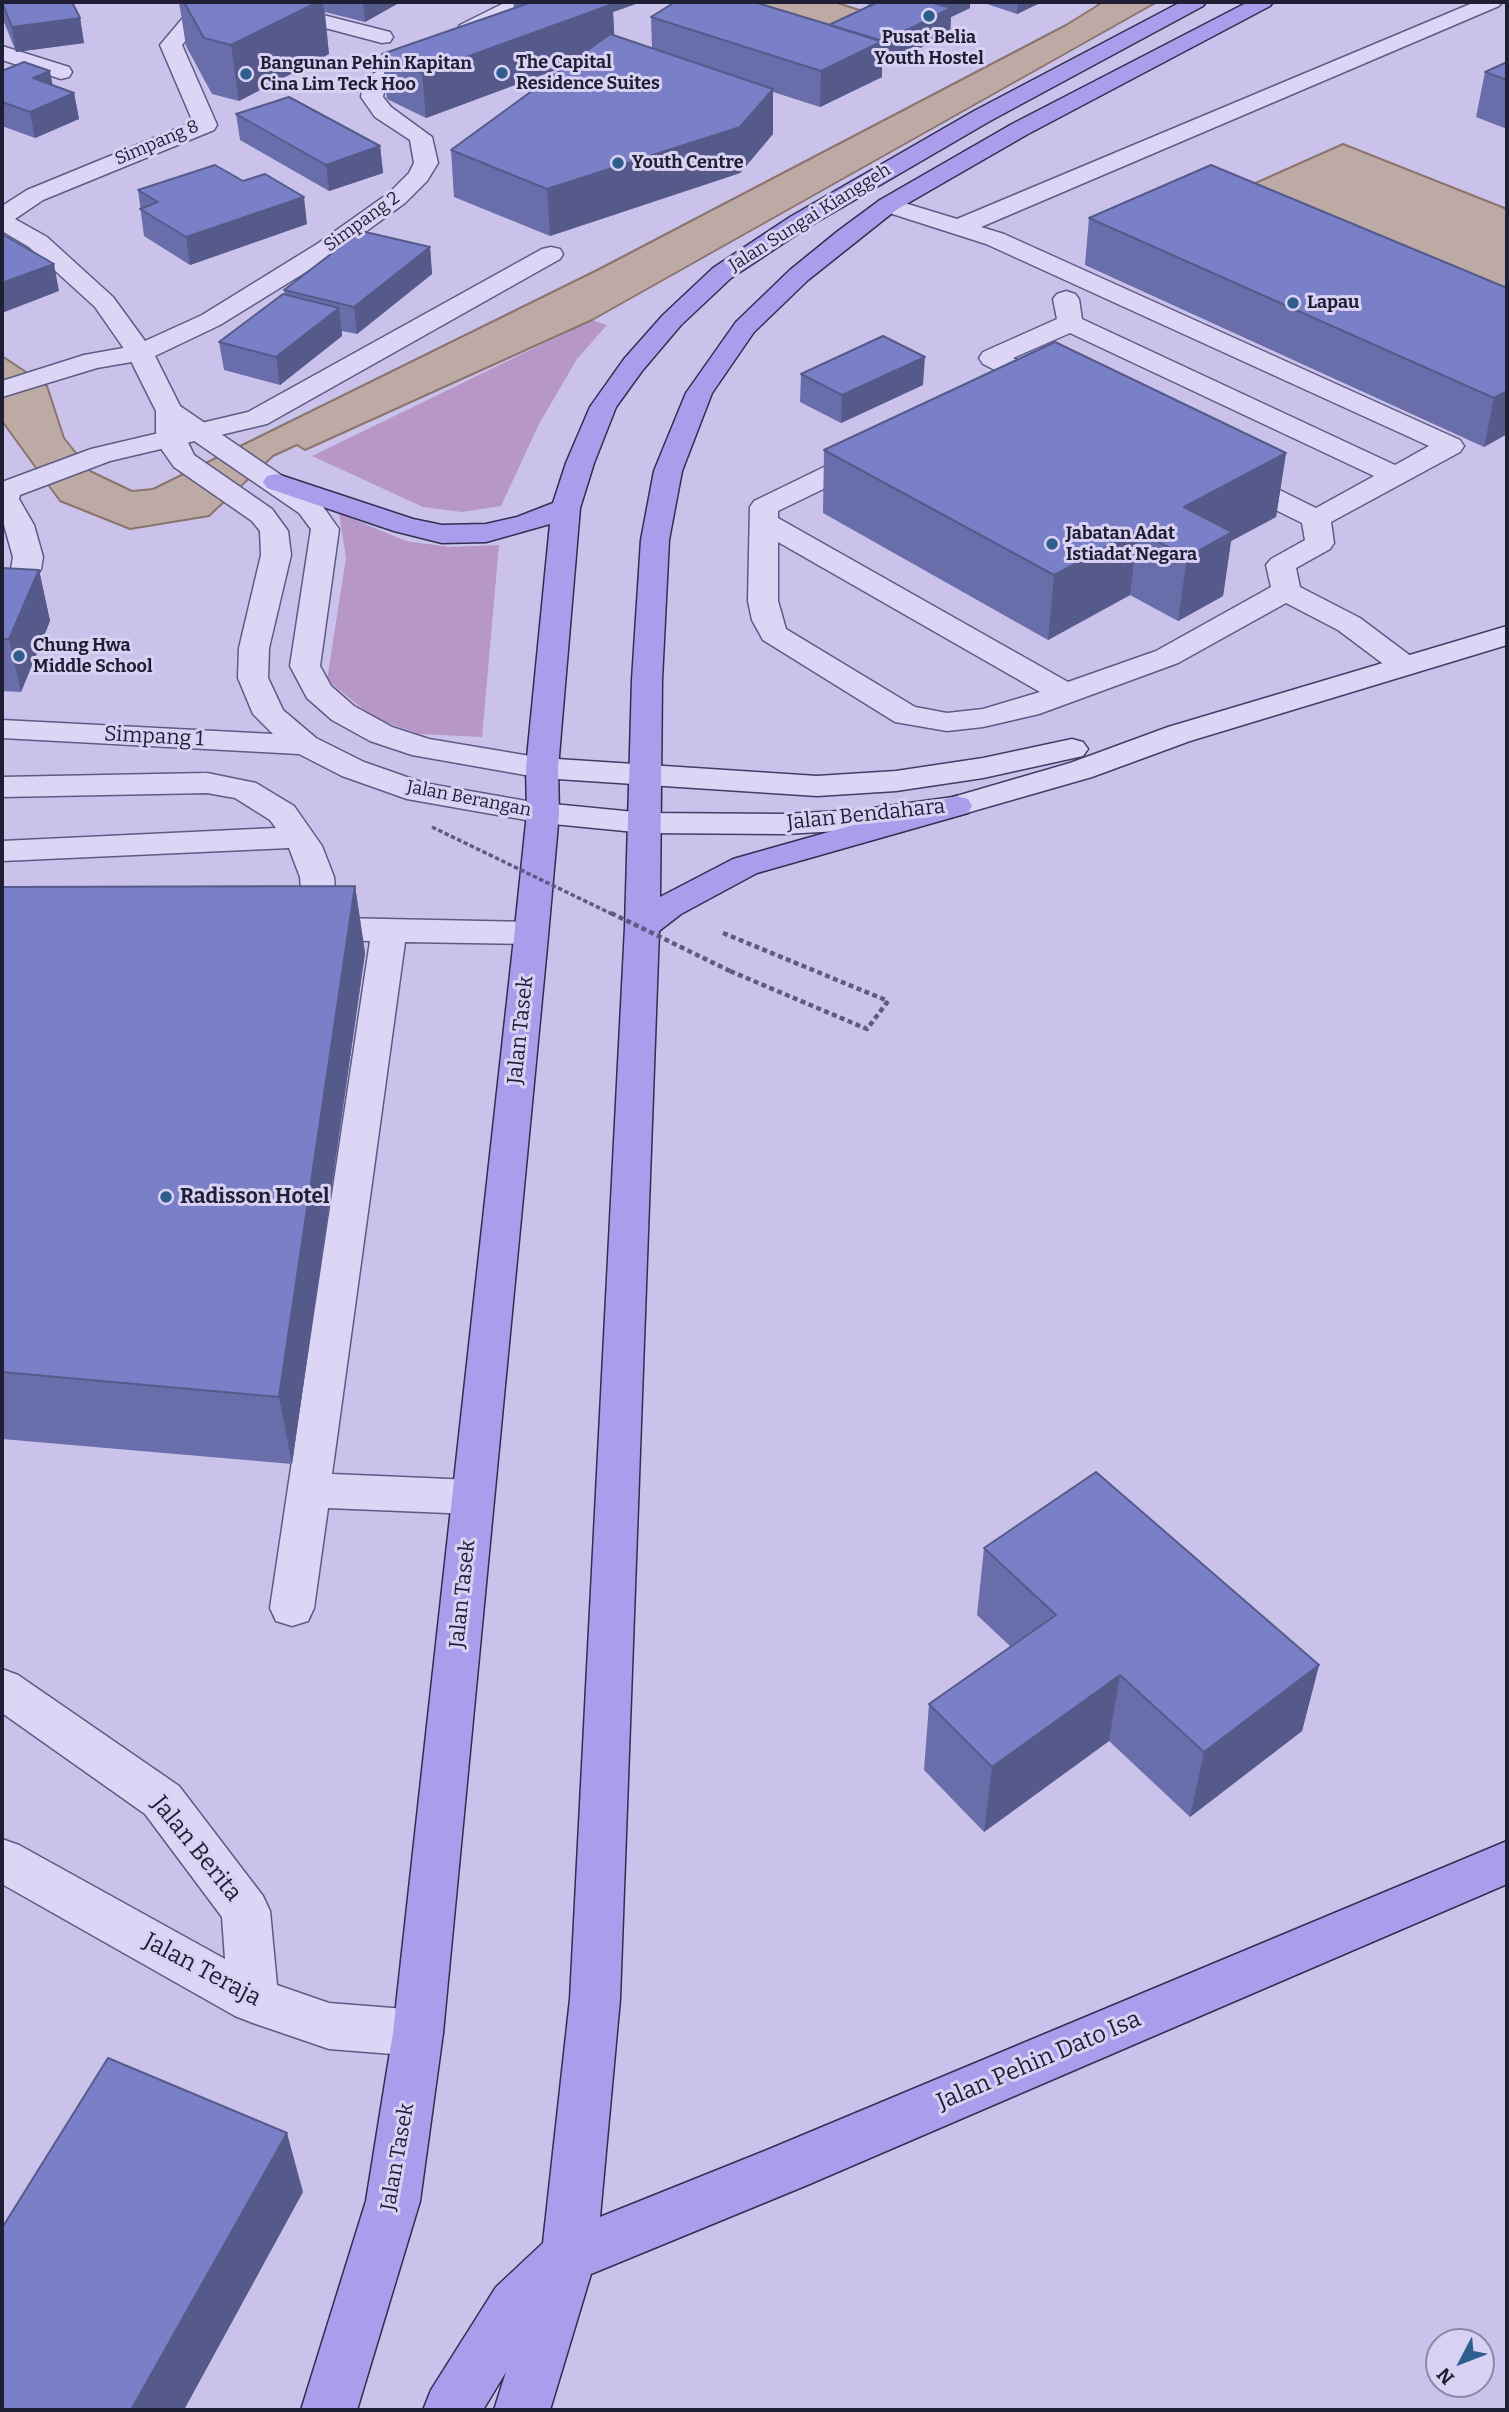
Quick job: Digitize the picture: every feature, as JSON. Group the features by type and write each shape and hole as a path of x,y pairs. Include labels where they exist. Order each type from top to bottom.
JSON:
{"main road":[{"name":"Jalan Sungai Kianggeh","path":"542,768 566,508 603,408 633,365 672,320 722,273 799,222 982,116 1196,2"},
{"name":"Jalan Sungai Kianggeh","path":"645,776 655,540 668,471 699,393 745,327 799,275 888,205 1020,129 1263,2"},
{"path":"277,482 404,525 442,534 486,533 526,524 566,508"},
{"name":"Jalan Tasek","path":"329,2410 393,2201 418,2033 543,813 542,768"},
{"path":"522,2410 569,2256 595,1999 642,927 645,776"},
{"path":"642,927 669,906 745,866 956,806"},
{"name":"Jalan Pehin Dato Isa","path":"569,2256 786,2168 1507,1862"},
{"path":"451,2410 514,2306 569,2256"}],"street":[{"path":"249,2 382,37"},
{"name":"Simpang 2","path":"140,353 211,320 326,249 397,198 419,176 426,163 421,137 383,112 372,97 374,83 522,2"},
{"path":"957,228 1492,2"},
{"name":"Simpang 8","path":"2,219 35,195 206,125 171,45 194,17"},
{"path":"2,53 61,72"},
{"path":"888,205 995,239 1450,446 1316,519"},
{"name":"Jalan Berangan","path":"2,219 37,242 104,302 140,353 169,411 178,450 262,515 274,531 276,555 254,648 253,678 269,714 305,745 353,769 418,792 543,813"},
{"path":"2,587 18,581 26,569 28,558 20,525 5,499 7,492 33,479 101,455 178,450 211,440 257,418 551,254"},
{"path":"1061,270 1070,323"},
{"path":"1081,403 992,358 1070,323 1396,476"},
{"path":"2,388 63,368 140,353"},
{"path":"995,396 1032,378"},
{"name":"Jalan Berangan","path":"169,411 277,482 309,507 325,529 305,666 318,691 343,713 381,734 424,748 542,768"},
{"path":"898,442 764,507 763,601 766,620 774,634 906,715 947,722 983,718 1028,707 1167,657 1286,592"},
{"path":"1205,464 1316,519"},
{"path":"1286,592 1281,565 1320,543 1316,519"},
{"path":"764,522 1065,693"},
{"path":"1286,592 1349,624 1405,666"},
{"name":"Jalan Bendahara","path":"543,813 645,823 706,825 858,820 956,806 1081,770 1179,734 1507,635"},
{"name":"Simpang 1","path":"2,729 305,745"},
{"name":"Jalan Bendahara","path":"542,768 817,786 883,782 984,768 1060,751 1179,734"},
{"path":"2,787 207,783 245,790 282,813 305,846 317,877 321,929 531,933"},
{"path":"2,851 298,836"},
{"path":"292,1608 389,931"},
{"path":"309,1490 472,1497"},
{"name":"Jalan Berita","path":"2,1688 162,1800 246,1911 253,2000"},
{"name":"Jalan Teraja","path":"2,1860 253,2000 329,2026 418,2033"}],"path":[{"path":"432,827 730,971 867,1029 888,1001 722,933 729,925"}],"shaded area":[{"path":"754,2 834,2 869,13 807,43 747,5"},
{"path":"1103,2 1157,2 592,320 305,450 297,445 273,456 209,516 130,529 60,501 2,421 2,356 47,386 64,438 90,471 132,491 153,489 599,269 1066,25"},
{"path":"1343,144 1507,209 1507,285 1500,289 1251,185"},
{"path":"592,320 607,325 577,359 539,424 501,506 462,512 423,507 312,456"},
{"path":"339,513 406,541 450,547 499,545 482,737 419,734 374,718 327,680 346,558"}],"building":[{"path":"2,2 72,2 80,18 12,27"},
{"path":"184,2 318,2 231,45 204,38"},
{"path":"532,2 613,4 422,73 382,54"},
{"path":"675,2 754,2 883,41 821,71 651,17"},
{"path":"878,2 930,2 951,8 883,42 829,25"},
{"path":"610,34 773,89 740,127 547,189 451,150"},
{"path":"24,62 50,71 33,78 74,93 30,112 2,102 2,71"},
{"path":"1507,62 1507,80 1485,72"},
{"path":"289,97 380,146 326,165 236,114"},
{"path":"215,165 243,181 265,174 304,197 186,237 140,209 158,202 138,190"},
{"path":"1211,165 1507,288 1507,391 1494,398 1089,218"},
{"path":"361,231 430,247 354,307 284,290"},
{"path":"2,234 54,264 2,283"},
{"path":"283,294 339,308 276,357 219,342"},
{"path":"883,336 925,357 842,395 801,374"},
{"path":"1055,342 1286,453 1184,507 1232,532 1187,557 1138,531 1054,575 824,450"},
{"path":"2,568 39,570 9,639 2,639"},
{"name":"Radisson Hotel","path":"355,886 279,1397 2,1372 2,887"},
{"path":"1096,1472 1319,1665 1204,1752 1120,1675 992,1767 929,1704 1056,1615 984,1548"},
{"path":"108,2058 287,2133 131,2410 2,2410 2,2228"}],"place":[{"name":"Pusat Belia Youth Hostel","path":"929,16"},
{"name":"The Capital Residence Suites","path":"502,73"},
{"name":"Bangunan Pehin Kapitan Cina Lim Teck Hoo","path":"246,74"},
{"name":"Youth Centre","path":"618,163"},
{"name":"Lapau","path":"1293,303"},
{"name":"Jabatan Adat Istiadat Negara","path":"1052,544"},
{"name":"Chung Hwa Middle School","path":"19,656"},
{"name":"Radisson Hotel","path":"166,1197"}]}
